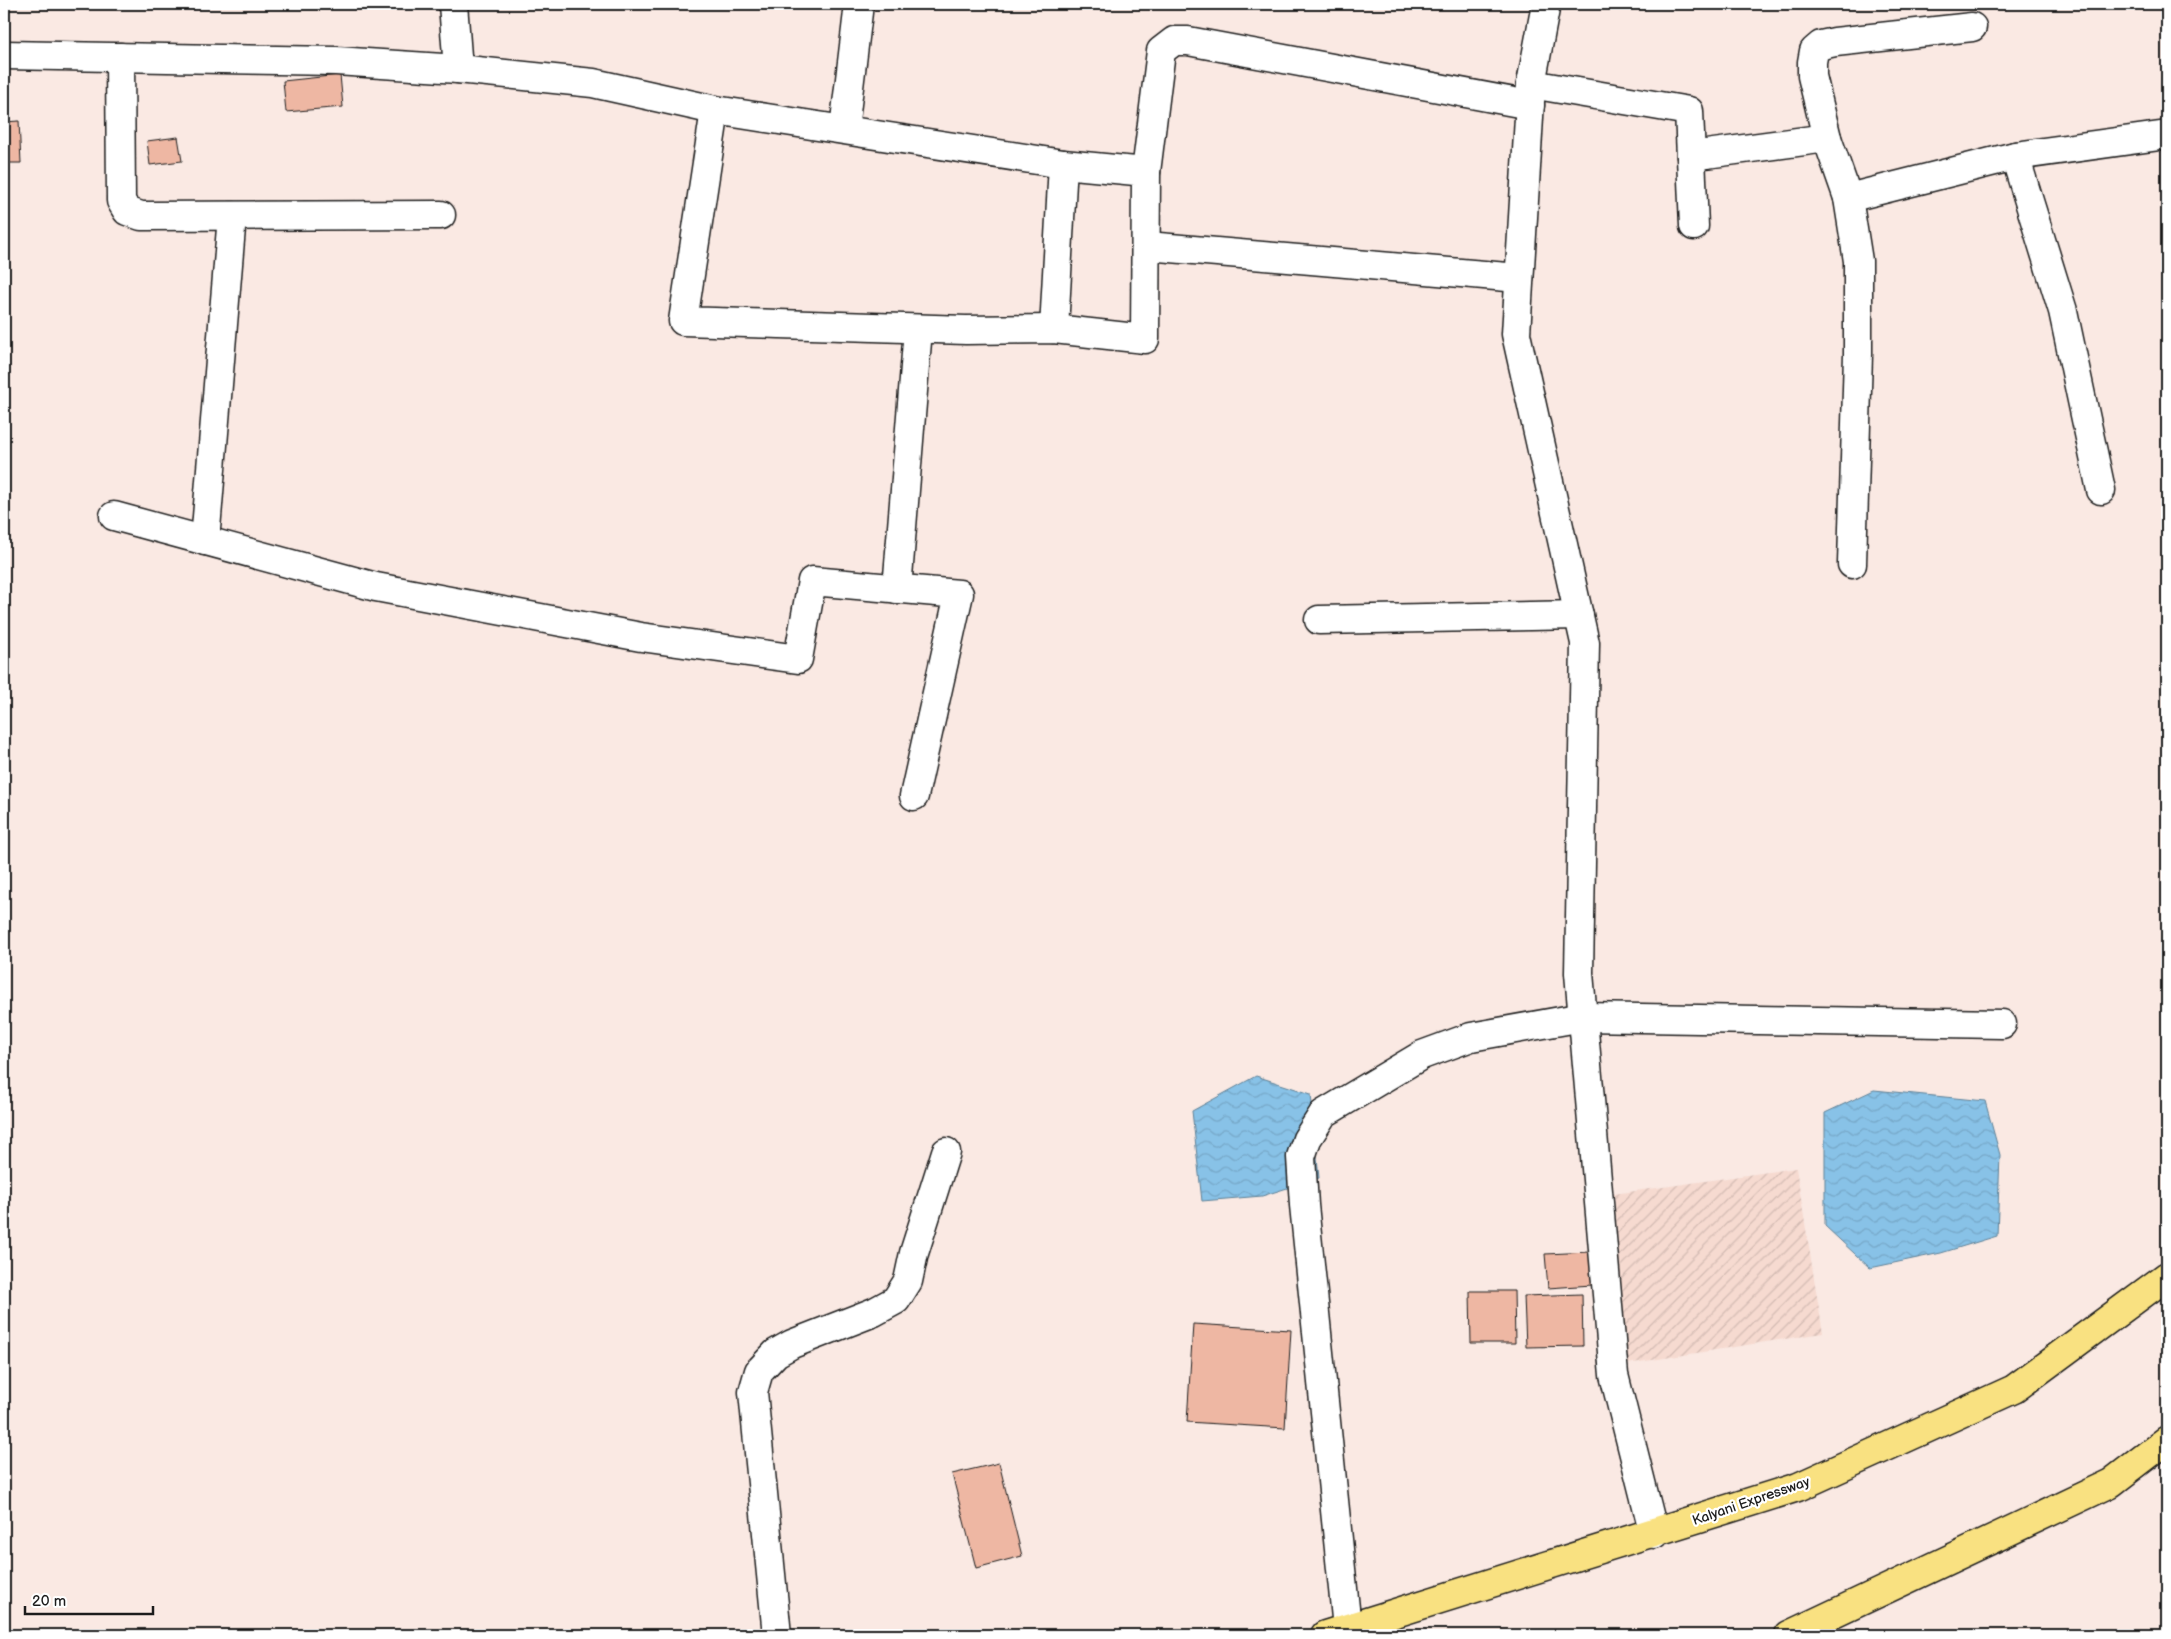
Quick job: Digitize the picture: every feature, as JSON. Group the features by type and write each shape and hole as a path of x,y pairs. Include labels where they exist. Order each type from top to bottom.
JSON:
{"highway":[{"name":"Kalyani Expressway","path":"1336,1631 1654,1534 1798,1487 2014,1389 2167,1276"},
{"path":"1789,1635 2111,1483 2167,1440"}],"street":[{"path":"453,4 458,69"},
{"path":"844,129 859,4"},
{"path":"1546,4 1530,94 1516,334 1585,643 1579,973 1614,1375 1654,1534"},
{"path":"1852,564 1858,354 1858,261 1848,198 1827,138 1812,76 1814,51 1821,44 1972,27"},
{"path":"715,110 683,321 918,329 1054,329 1145,338 1146,172 1161,51 1174,41 1188,41 1530,94 1689,111 1694,226"},
{"path":"4,56 336,61 458,69 593,83 715,110 1063,164 1146,172"},
{"path":"120,57 121,201 127,211 141,216 441,215"},
{"path":"1848,198 2015,156 2167,135"},
{"path":"1691,156 1827,138"},
{"path":"2015,156 2063,310 2101,490"},
{"path":"1054,329 1063,164"},
{"path":"205,540 232,216"},
{"path":"1147,246 1518,278"},
{"path":"897,589 918,329"},
{"path":"114,516 376,587 641,637 798,659 812,581 959,594 914,796"},
{"path":"1319,620 1579,615"},
{"path":"1336,1631 1301,1157 1307,1139 1323,1114 1422,1055 1472,1037 1583,1018 2002,1024"},
{"path":"777,1635 753,1392 759,1371 776,1353 874,1312 896,1300 908,1281 914,1253 946,1152"}],"shaded area":[{"path":"1796,1168 1823,1333 1627,1364 1614,1194"}],"water":[{"path":"1256,1076 1311,1094 1319,1178 1262,1196 1202,1201 1192,1111"},
{"path":"1874,1090 1985,1101 2000,1155 1997,1236 1941,1253 1870,1268 1825,1226 1825,1113"}],"building":[{"path":"340,75 343,107 286,112 283,81"},
{"path":"19,121 21,163 4,163 4,122"},
{"path":"178,137 182,161 150,165 147,141"},
{"path":"1590,1252 1592,1285 1548,1288 1545,1254"},
{"path":"1470,1291 1514,1291 1515,1343 1471,1343"},
{"path":"1582,1294 1583,1346 1526,1347 1524,1296"},
{"path":"1193,1324 1291,1330 1285,1428 1187,1422"},
{"path":"999,1463 1022,1556 976,1568 952,1474"}]}
